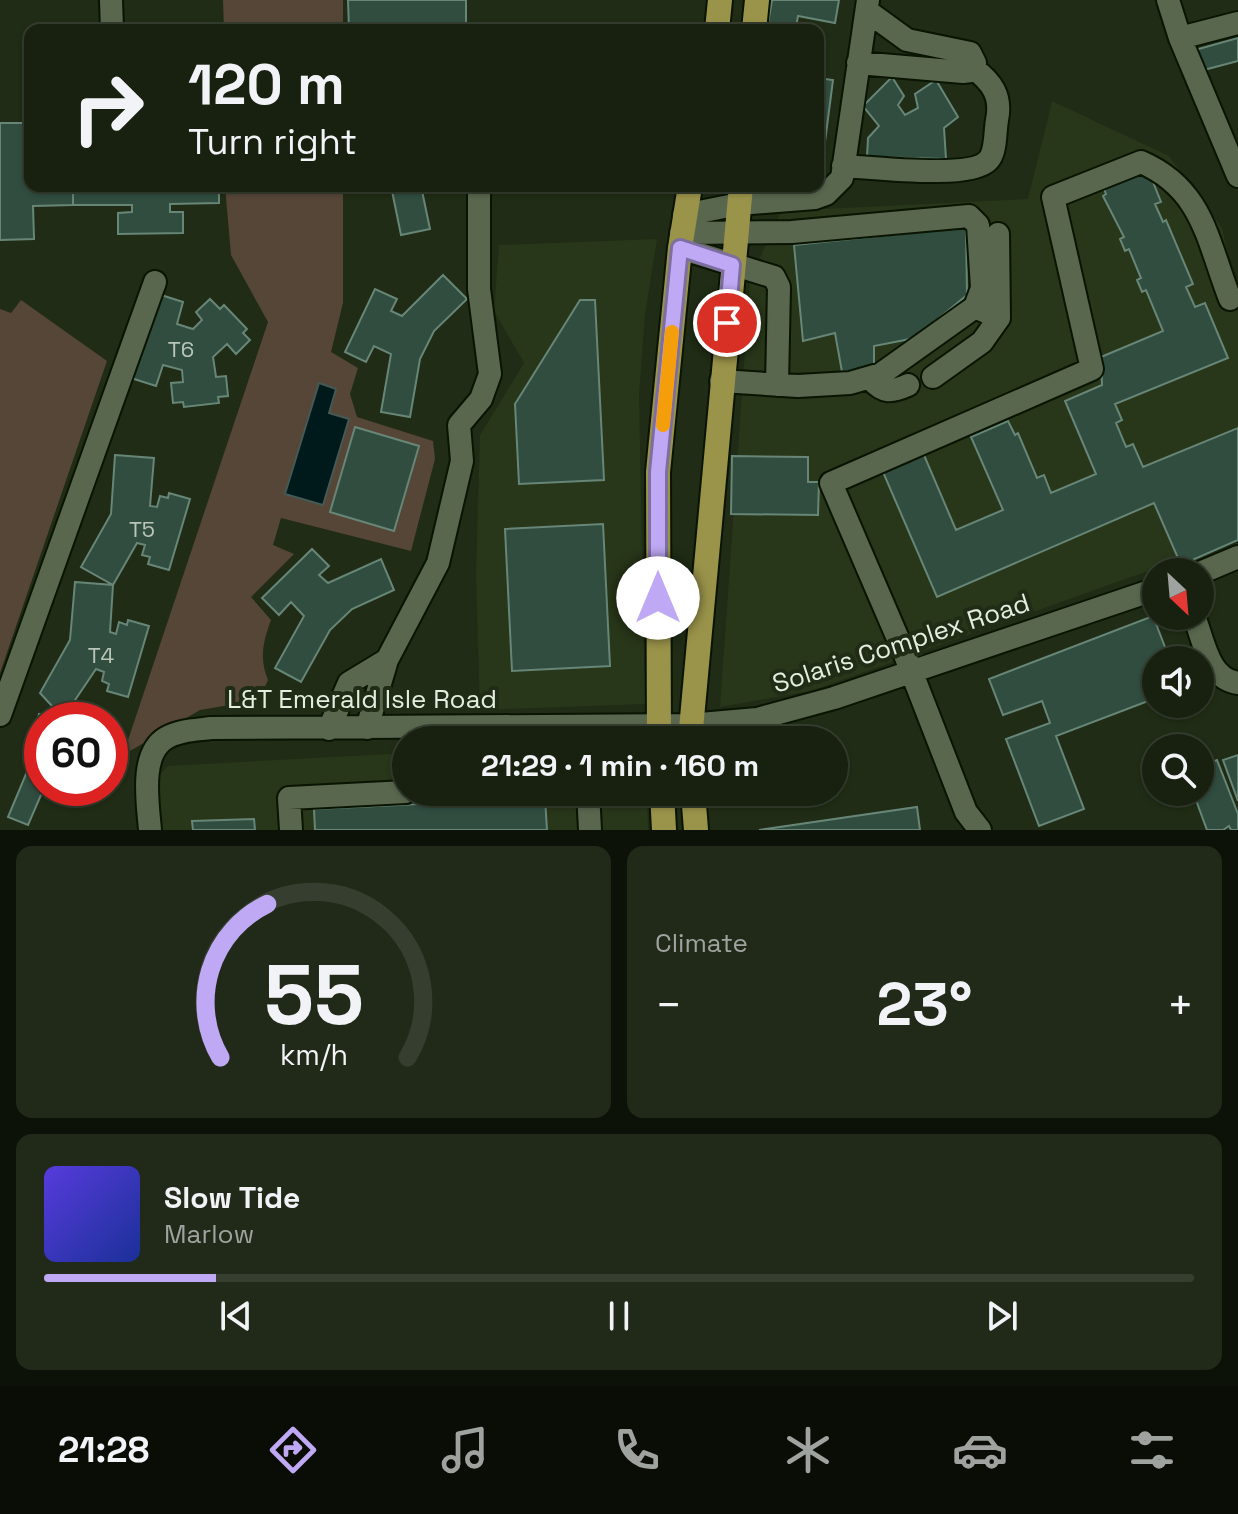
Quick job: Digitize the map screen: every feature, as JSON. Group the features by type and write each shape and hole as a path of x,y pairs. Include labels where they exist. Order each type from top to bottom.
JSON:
{"main road":[{"path":"718,24 720,0"},
{"path":"755,24 757,0"},
{"path":"659,726 658,472 682,232 689,192"},
{"path":"690,726 740,195"},
{"path":"663,806 664,830"},
{"path":"694,806 696,830"}],"street":[{"path":"111,0 112,24"},
{"path":"1168,0 1180,38 1238,176"},
{"path":"682,232 740,195 815,198 835,187 842,178 867,5"},
{"path":"867,5 907,40 970,53 975,63 973,68"},
{"path":"1180,38 1238,23"},
{"path":"858,63 963,72 973,68"},
{"path":"843,166 957,171 984,163 991,157 999,111 996,90 990,80 973,68"},
{"path":"980,830 966,812 911,671 831,483 1092,369 1053,197 1141,162 1166,173 1190,197 1230,299"},
{"path":"367,728 387,660 438,563 462,461 459,425 481,399 490,374 479,289 479,192"},
{"path":"682,232 737,235 969,216 978,225 982,288 975,307 871,379 777,385 721,381"},
{"path":"682,232 732,265 774,277 779,287 777,385"},
{"path":"933,377 982,342 999,318 998,234"},
{"path":"0,715 155,282"},
{"path":"975,307 999,318"},
{"path":"871,379 879,389 892,393 908,385"},
{"path":"1214,567 1238,557"},
{"name":"Solaris Complex Road","path":"720,726 834,698 1142,594"},
{"path":"1199,630 1216,674 1225,681 1238,683"},
{"path":"329,729 349,683 387,660"},
{"name":"L&T Emerald Isle Road","path":"150,830 147,784 152,757 162,740 176,733 211,728 392,728"},
{"path":"291,830 289,798 392,793"},
{"path":"589,806 590,830"}],"shaded area":[{"path":"223,0 343,0 343,24 224,24"},
{"path":"1052,101 1169,156 1222,228 1238,296 1238,539 1185,558 1142,558 1142,573 811,691 720,707 750,280 781,211 1028,199"},
{"path":"226,192 343,192 343,303 331,352 358,368 350,394 357,417 433,441 435,459 411,551 281,518 273,545 294,554 251,597 271,620 263,650 268,680 259,700 200,710 128,752 128,740 268,322 231,255"},
{"path":"657,239 645,315 639,395 645,704 480,710 476,575 480,435 524,363 494,311 499,245"},
{"path":"21,300 107,361 0,673 0,309 11,313"},
{"path":"392,754 392,806 647,806 648,830 159,830 155,779 168,766"}],"water":[{"path":"319,383 336,389 329,413 349,419 323,505 285,494"}],"building":[{"path":"348,0 466,0 466,24 349,24"},
{"path":"772,0 839,0 835,23 798,16 797,24 768,23"},
{"path":"1238,38 1238,61 1200,71 1195,50"},
{"path":"892,77 904,96 898,105 905,115 918,108 915,94 936,80 958,117 944,128 946,159 867,157 868,138 879,126 863,106"},
{"path":"824,79 833,80 824,150"},
{"path":"0,123 24,123 24,192 73,192 73,205 33,206 34,239 0,240"},
{"path":"1149,172 1161,202 1155,204 1163,222 1166,220 1193,284 1186,287 1195,307 1205,303 1228,358 1115,404 1122,420 1116,423 1126,447 1133,444 1143,467 1238,428 1238,540 1197,558 1178,558 1154,503 937,597 883,472 924,455 956,530 1003,510 971,437 1008,421 1015,435 1018,433 1037,478 1044,475 1051,493 1096,474 1065,401 1102,385 1101,357 1163,331 1146,290 1142,292 1137,280 1141,278 1129,249 1125,251 1120,239 1124,237 1103,196 1106,194 1101,181"},
{"path":"73,192 219,192 219,203 170,204 170,212 183,212 183,233 118,234 118,213 132,212 132,205 73,205"},
{"path":"392,192 422,192 430,229 401,235"},
{"path":"966,227 967,295 915,338 874,346 874,368 842,372 835,333 803,341 794,245"},
{"path":"443,275 467,299 434,331 420,359 410,417 381,412 391,354 374,346 366,362 345,352 375,289 397,299 391,311 402,316"},
{"path":"158,294 183,302 177,324 193,329 202,320 196,312 210,299 220,309 224,305 247,329 243,333 250,340 236,354 227,344 213,357 216,377 226,376 228,396 218,397 219,403 184,407 183,402 173,403 171,383 183,382 182,370 163,365 156,386 131,378"},
{"path":"580,300 595,300 604,480 519,484 515,404"},
{"path":"355,427 419,446 394,531 330,512"},
{"path":"115,455 154,458 150,506 157,507 160,496 168,498 169,493 190,499 169,570 148,564 150,557 142,555 145,545 137,543 113,585 81,567 111,514"},
{"path":"732,456 808,457 808,482 819,482 818,515 731,514"},
{"path":"603,524 610,666 512,671 505,529"},
{"path":"312,549 329,566 319,575 328,583 381,559 394,590 352,609 330,630 301,682 275,668 304,616 291,602 279,615 262,598"},
{"path":"75,582 113,585 110,632 116,634 119,622 127,625 128,620 149,626 128,697 107,691 109,684 102,681 104,672 96,669 74,702 48,702 40,693 70,640"},
{"path":"1142,620 1142,630 1158,630 1165,646 1142,646 1142,703 1056,736 1084,809 1039,826 1006,739 1050,723 1042,701 1003,715 989,679"},
{"path":"1238,755 1238,801 1223,760"},
{"path":"1217,760 1238,814 1238,830 1231,830 1229,826 1223,830 1207,830 1198,806 1214,806 1214,761"},
{"path":"24,779 24,806 36,806 28,825 8,817"},
{"path":"392,805 546,806 547,830 315,830 314,809"},
{"path":"917,807 920,830 759,830"},
{"path":"254,819 255,830 193,830 192,821"}],"slow traffic":[{"path":"663,425 672,332"}],"route":[{"path":"658,598 658,472 680,248 732,265 727,323"}]}
